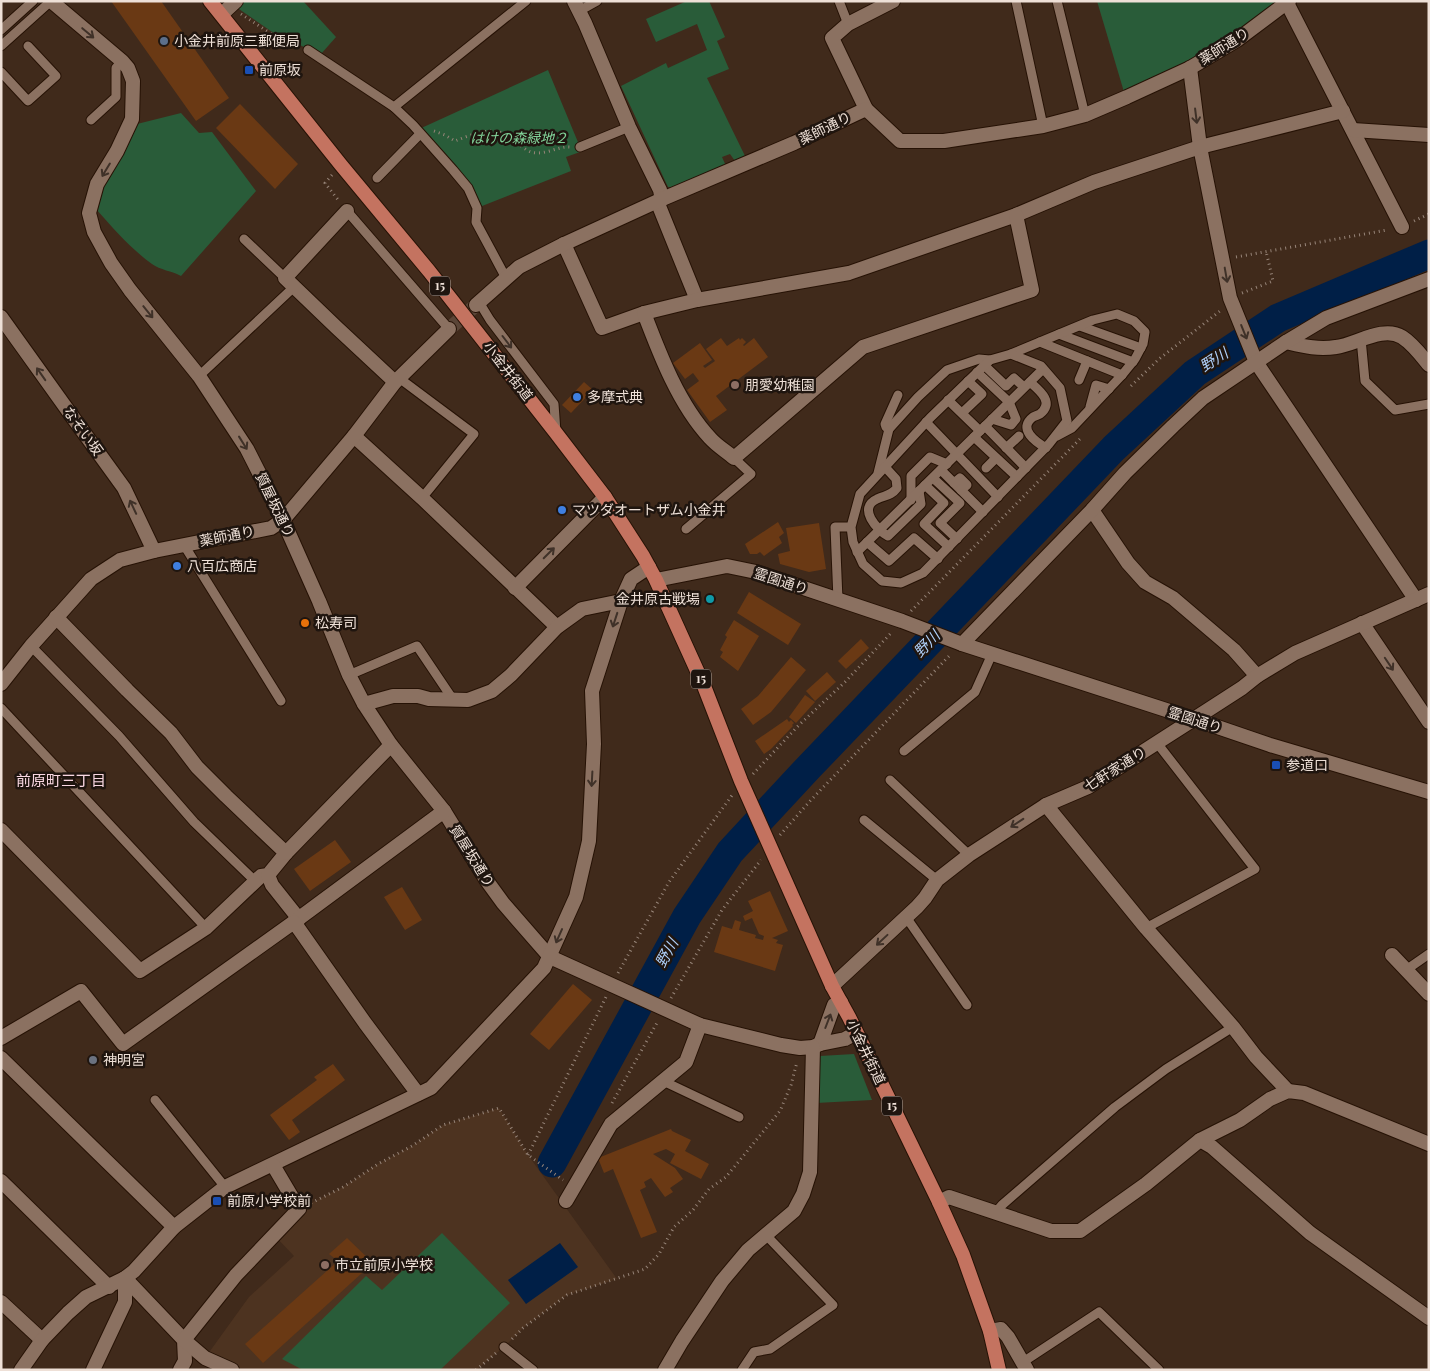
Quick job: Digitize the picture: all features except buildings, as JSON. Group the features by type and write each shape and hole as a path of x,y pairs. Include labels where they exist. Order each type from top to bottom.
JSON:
{"main road":[{"name":"小金井街道","path":"210,1 429,272 604,497 656,580 704,686 736,785"},
{"name":"15","path":"736,785 771,847"},
{"name":"小金井街道","path":"771,847 832,986 939,1202 963,1255 990,1331 999,1370"}],"street":[{"name":"質屋坂通り","path":"51,1 122,61 128,68 133,81 132,118 117,151 97,184 89,213 94,232 111,263 130,290 200,376 247,449 283,520 319,601 349,676 364,704 391,746 444,811 487,881 503,903 550,957 700,1025"},
{"path":"866,108 832,38 848,24 893,1"},
{"path":"1287,2 1402,227"},
{"name":"薬師通り","path":"478,303 519,267 564,244 660,200 794,143 866,108 900,141 944,141 1043,126 1084,115 1190,68 1237,40 1287,2"},
{"path":"576,6 586,23 629,128 660,190 659,206 697,300"},
{"path":"222,14 237,7"},
{"path":"1190,68 1200,147 1231,301 1256,362 1423,597"},
{"path":"564,244 602,328 644,313 697,300 849,273 1016,215 1094,182 1200,147 1343,111"},
{"path":"1353,130 1429,135"},
{"path":"347,211 289,282 397,380"},
{"path":"644,313 664,365 691,414 711,439 734,458 863,347 1032,290 1016,215"},
{"path":"962,644 1126,473 1203,398 1286,342 1326,318 1429,279"},
{"name":"なそい坂","path":"1,317 124,488 154,551"},
{"name":"薬師通り","path":"1,684 31,646 90,579 120,560 154,551 271,528 283,520 354,436 397,380 449,329"},
{"path":"1286,342 1311,348 1328,348 1390,332 1402,336 1429,365"},
{"path":"354,436 422,498 557,628"},
{"path":"515,588 604,497"},
{"path":"1092,510 1128,563 1145,582 1173,598 1234,650 1257,676"},
{"name":"霊園通り","path":"656,580 727,566 756,572 902,621 962,644 1270,745 1429,792"},
{"path":"20,1370 42,1340 68,1312 86,1297 126,1278 174,1228 225,1187 431,1088 544,968 576,897 589,841 594,744 592,691 621,600 631,579 649,567"},
{"name":"七軒家通り","path":"832,986 926,898 937,880 969,854 1046,805 1088,787 1295,653 1423,597"},
{"path":"364,704 393,696 468,700 492,691 511,675 557,628 582,608 621,600"},
{"path":"56,617 171,733 197,766 220,790 286,853"},
{"path":"1362,623 1429,722"},
{"path":"1,830 140,971 206,928 261,876 268,875 286,853 391,746"},
{"path":"1046,805 1146,928 1233,1027 1256,1058 1288,1091"},
{"path":"1,1038 81,991 123,1044 297,920 444,811"},
{"path":"268,875 272,885 365,1023 418,1094"},
{"path":"1392,955 1429,994"},
{"path":"665,1370 722,1282 748,1250 794,1211 803,1194 810,1172 811,1046 834,1005 841,1002"},
{"path":"566,1202 611,1124 686,1062 700,1025 781,1044 811,1046 845,1039 856,1033"},
{"path":"1,1058 174,1228"},
{"path":"939,1202 949,1197 1051,1231 1080,1231 1146,1184 1200,1140 1240,1120 1270,1099 1288,1091 1304,1093 1429,1144"},
{"path":"1200,1140 1212,1147 1310,1233 1429,1318"},
{"path":"180,1370 185,1361 184,1340 236,1275 299,1209 273,1165"},
{"path":"1,1181 109,1287"},
{"path":"126,1278 184,1340 205,1358 232,1370"},
{"path":"93,1370 125,1302 126,1278"},
{"path":"1,1302 42,1340"},
{"path":"990,1331 1000,1329 1008,1337 1025,1366"}],"lane":[{"path":"1,30 33,1"},
{"path":"1,46 51,1"},
{"path":"394,107 526,1"},
{"path":"576,6 596,1"},
{"path":"839,1 848,24"},
{"path":"1016,1 1043,126"},
{"path":"1057,1 1084,115"},
{"path":"1,72 28,101 56,76 28,46"},
{"path":"308,50 394,107 413,125 468,188 477,208 476,222 506,278"},
{"path":"91,120 116,97 116,68 122,61"},
{"path":"580,147 629,128"},
{"path":"377,178 420,134"},
{"path":"347,211 449,329"},
{"path":"200,376 289,282 244,239"},
{"path":"478,303 554,404 556,433"},
{"path":"1010,354 1041,366 1060,388 1067,420 1046,448 923,573 901,583 882,581 863,564 853,542 851,527 860,494 926,422 987,362 1093,320 1117,314 1134,320 1145,332 1144,344 1133,362 1072,428 1053,439"},
{"path":"1080,326 1141,348"},
{"path":"1060,334 1133,362"},
{"path":"1361,339 1365,381 1389,405 1395,410 1429,404"},
{"path":"1040,342 1122,375"},
{"path":"877,475 889,429 918,397 947,370 978,359 987,362 1006,386 1014,378 1046,397 1046,404 1041,413 1032,418 1028,423 1027,430 1030,438 1046,448"},
{"path":"1079,380 1087,361"},
{"path":"857,552 1043,369"},
{"path":"977,372 1009,402 1016,419 1011,425 992,419"},
{"path":"397,380 474,434 422,498"},
{"path":"962,414 982,394 968,381"},
{"path":"889,429 885,424 898,395"},
{"path":"948,400 980,431 1006,448 1026,468"},
{"path":"926,422 998,497"},
{"path":"980,431 996,458 1017,477"},
{"path":"1006,448 1019,436"},
{"path":"911,500 911,476 930,457 944,467 954,483 983,512"},
{"path":"686,530 750,474 734,458"},
{"path":"986,468 996,458"},
{"path":"885,467 896,478 897,488 889,496 876,499 868,508 872,522 879,531 888,536 921,504 922,488"},
{"path":"932,478 960,503 940,523 957,539"},
{"path":"922,488 944,504 924,524 948,547"},
{"path":"838,600 835,527 851,527"},
{"path":"868,542 889,561 914,538 938,559"},
{"path":"184,545 281,701"},
{"path":"31,646 119,736 194,822 255,882"},
{"path":"349,676 417,646 454,700"},
{"path":"904,751 975,692 992,654"},
{"path":"1,708 206,928"},
{"path":"1146,928 1255,869 1157,743"},
{"path":"890,780 969,854"},
{"path":"864,820 937,880"},
{"path":"906,917 967,1005"},
{"path":"1406,970 1429,954"},
{"path":"996,1212 1115,1107 1166,1069 1233,1027"},
{"path":"663,1081 739,1117"},
{"path":"155,1100 225,1187"},
{"path":"742,1370 754,1352 770,1349 833,1305 765,1234"},
{"path":"1025,1366 1099,1312 1159,1370"},
{"path":"504,1347 533,1370"}],"path":[{"path":"237,7 273,35 308,50"},
{"path":"420,134 433,131 455,141 478,132 506,134 531,152 550,152 564,147 580,147"},
{"path":"341,165 325,184 347,211"},
{"path":"1223,259 1402,227 1429,214"},
{"path":"1128,388 1159,359 1231,301 1273,281 1266,251"},
{"path":"750,765 753,774 799,725 845,682 1082,436"},
{"path":"771,847 811,800 962,644"},
{"path":"528,1155 669,882 733,793 736,785"},
{"path":"476,1370 504,1347 523,1328 566,1295 645,1269 659,1254 674,1227 693,1210 709,1190 726,1177 780,1111 811,1046"},
{"path":"299,1209 343,1187 378,1164 412,1146 443,1125 499,1108 528,1155 567,1183"}],"shaded area":[{"path":"499,1108 528,1155 617,1279 567,1295 523,1328 504,1347 476,1370 232,1370 205,1358 249,1297 294,1256 274,1235 299,1209 343,1187 378,1164 412,1146 443,1125"}],"green space":[{"path":"242,1 303,1 336,37 321,54 278,36 236,7"},
{"path":"687,1 709,1 725,37 717,41 729,69 707,78 745,156 735,161 730,154 722,157 726,166 677,188 668,187 621,86 666,63 668,68 707,50 697,24 656,42 646,19"},
{"path":"1097,1 1281,1 1235,36 1183,66 1124,92"},
{"name":"はけの森緑地２","path":"548,70 580,147 580,152 566,157 571,171 477,208 468,188 417,130"},
{"path":"181,113 199,133 212,132 256,191 181,276 155,266 144,258 122,238 96,209 106,179 137,124"},
{"path":"854,1054 872,1100 816,1103 820,1056"},
{"path":"442,1233 510,1303 440,1370 303,1370 282,1359 366,1276 382,1290"}],"water":[{"path":"560,1243 578,1267 526,1304 508,1280"}],"waterway":[{"name":"野川","path":"552,1163 687,916 730,852 1114,448 1195,373 1278,318 1429,254"}],"tunnel":[{"path":"449,329 476,305"}],"place":[{"name":"小金井前原三郵便局","path":"164,41"},
{"name":"前原坂","path":"249,70"},
{"name":"朋愛幼稚園","path":"735,385"},
{"name":"多摩式典","path":"577,397"},
{"name":"マツダオートザム小金井","path":"562,510"},
{"name":"八百広商店","path":"177,566"},
{"name":"金井原古戦場","path":"710,599"},
{"name":"松寿司","path":"305,623"},
{"name":"参道口","path":"1276,765"},
{"name":"神明宮","path":"93,1060"},
{"name":"前原小学校前","path":"217,1201"},
{"name":"市立前原小学校","path":"325,1265"}],"district":[{"name":"前原町三丁目","path":"61,781"}]}
